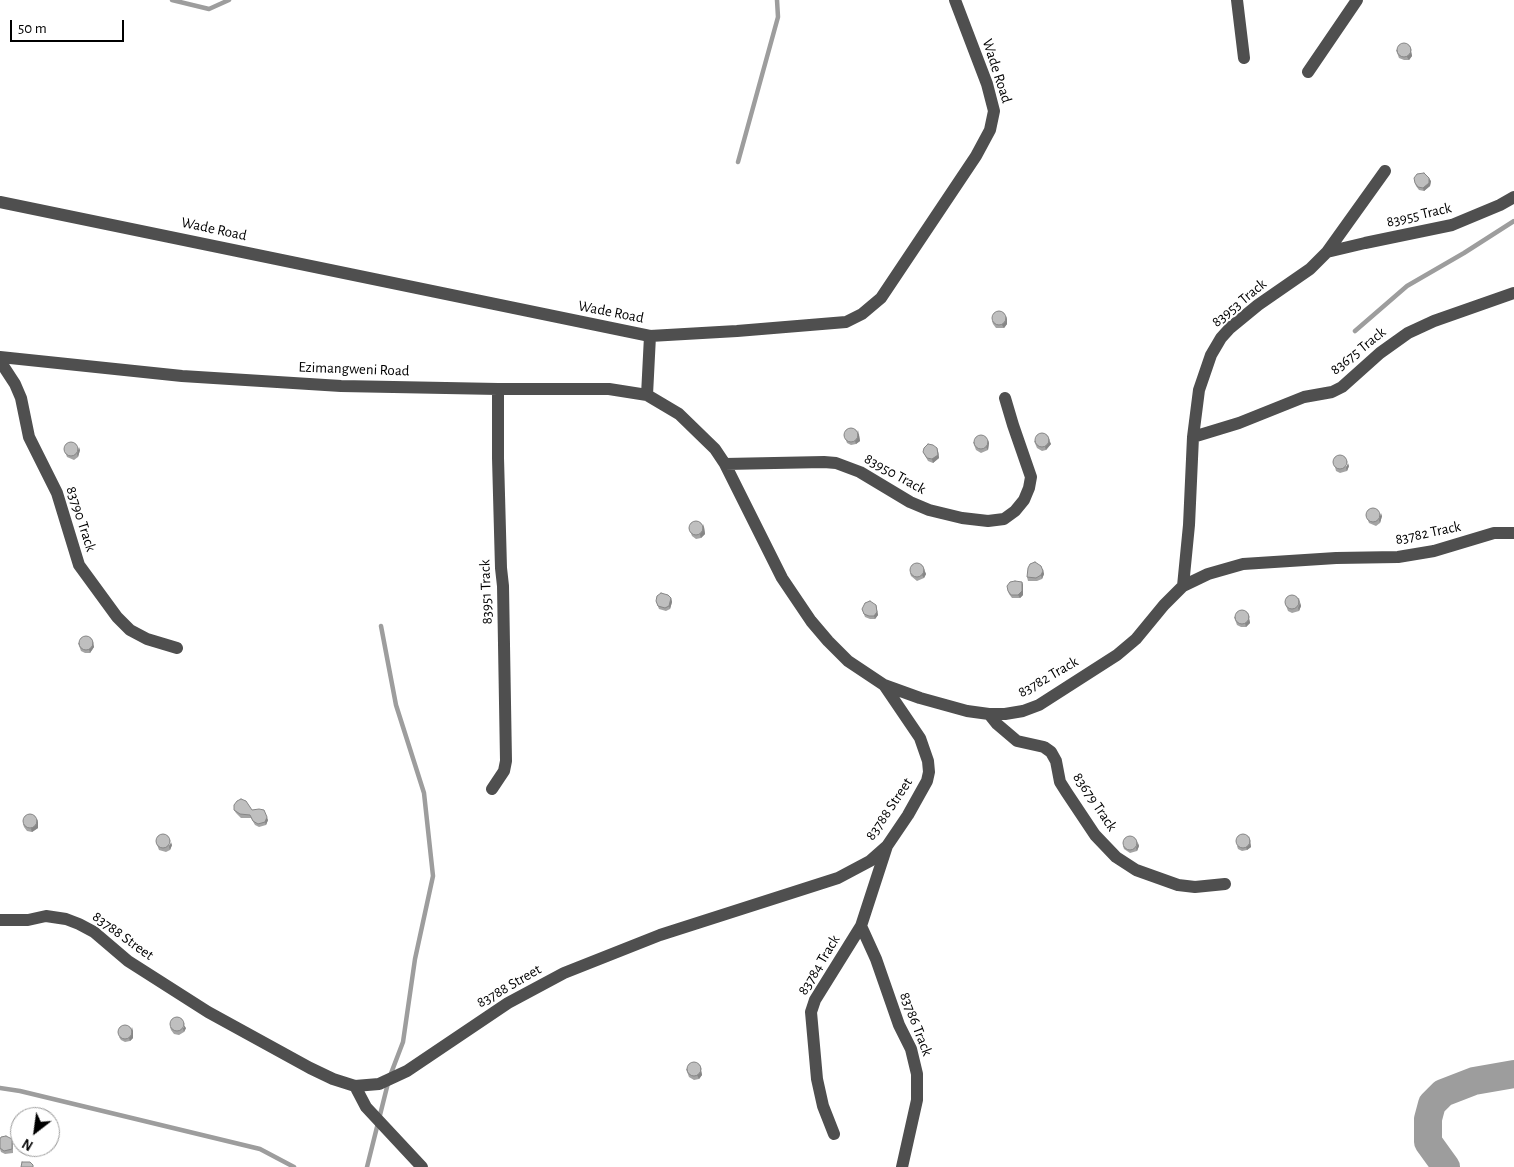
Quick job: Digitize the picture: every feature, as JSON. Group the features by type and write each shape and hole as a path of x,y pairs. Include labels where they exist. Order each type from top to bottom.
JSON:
{"street":[{"name":"Wade Road","path":"0,202 650,336 756,330 846,322 862,314 881,298 976,156 990,130 994,111 987,84 955,0"},
{"path":"1237,0 1244,58"},
{"path":"1308,72 1357,0"},
{"name":"83953 Track","path":"1183,586 1189,525 1193,437 1199,390 1210,355 1230,328 1258,305 1310,269 1326,252 1385,171"},
{"name":"83955 Track","path":"1326,252 1452,225 1483,213 1514,197"},
{"name":"83675 Track","path":"1193,437 1239,423 1304,397 1332,392 1342,386 1380,352 1408,333 1434,321 1514,293"},
{"path":"647,395 650,336"},
{"name":"Ezimangweni Road","path":"0,359 200,377 341,386 498,390 608,389 647,395"},
{"name":"83790 Track","path":"0,359 21,398 29,437 57,493 79,565 117,617 130,630 148,639 177,648"},
{"name":"83951 Track","path":"492,789 504,771 506,761 498,390"},
{"name":"83782 Track","path":"647,395 679,414 715,449 725,464 782,578 805,613 828,642 848,661 884,685 953,708 988,714 1023,711 1039,705 1117,655 1136,639 1164,605 1183,586 1208,574 1243,564 1336,558 1398,557 1434,551 1494,533 1514,532"},
{"name":"83950 Track","path":"725,464 824,462 836,464 860,472 910,502 929,510 962,518 988,521 1004,520 1024,500 1031,477 1005,398"},
{"name":"83788 Street","path":"0,920 21,920 46,916 66,919 79,924 94,932 128,961 208,1012 333,1080 355,1086 379,1084 407,1071 508,1002 564,973 668,932 838,878 870,861 887,846 908,815 927,781 929,772 928,760 920,738 884,685"},
{"name":"83679 Track","path":"988,714 1017,740 1044,747 1051,752 1056,761 1060,782 1067,794 1095,835 1116,857 1136,870 1178,885 1195,887 1225,884"},
{"name":"83784 Track","path":"834,1134 823,1106 817,1079 811,1012 815,1000 861,926 887,846"},
{"name":"83786 Track","path":"861,926 876,959 899,1025 911,1049 917,1074 917,1100 902,1167"},
{"path":"355,1086 366,1107 422,1167"}],"building":[{"path":"1401,43 1407,43 1411,50 1407,57 1401,57 1397,53 1397,47"},
{"path":"1424,173 1429,178 1429,183 1423,188 1418,187 1414,178 1417,174"},
{"path":"996,311 1002,311 1006,318 1002,325 996,325 992,321 992,315"},
{"path":"848,428 854,428 858,435 854,442 848,442 844,438 844,432"},
{"path":"1039,433 1045,433 1049,440 1045,447 1039,447 1035,443 1035,437"},
{"path":"978,435 984,435 988,442 984,449 978,449 974,445 974,439"},
{"path":"68,442 74,442 78,449 74,456 68,456 64,452 64,446"},
{"path":"928,444 937,448 938,455 932,459 927,458 923,452"},
{"path":"1337,455 1343,455 1347,462 1343,469 1337,469 1333,465 1333,459"},
{"path":"1370,508 1376,508 1380,515 1376,522 1370,522 1366,518 1366,512"},
{"path":"693,521 699,521 703,528 699,535 693,535 689,531 689,525"},
{"path":"1035,562 1041,566 1043,571 1041,575 1036,578 1027,577 1030,564"},
{"path":"914,563 920,563 924,570 920,577 914,577 910,573 910,567"},
{"path":"1010,582 1022,582 1022,591 1018,595 1011,595 1007,586"},
{"path":"661,593 671,598 669,606 665,608 658,606 656,601 657,596"},
{"path":"1289,595 1295,595 1299,602 1295,609 1289,609 1285,605 1285,599"},
{"path":"870,601 876,605 877,612 874,616 864,614 862,609 865,603"},
{"path":"1239,610 1245,610 1249,617 1245,624 1239,624 1235,620 1235,614"},
{"path":"83,636 89,636 93,643 89,650 83,650 79,646 79,640"},
{"path":"241,799 246,801 252,810 264,810 267,817 265,822 258,824 253,821 250,815 240,814 234,810 234,805"},
{"path":"27,814 33,814 37,821 33,828 27,828 23,824 23,818"},
{"path":"160,834 166,834 170,841 166,848 160,848 156,844 156,838"},
{"path":"1240,834 1246,834 1250,841 1246,848 1240,848 1236,844 1236,838"},
{"path":"1127,836 1133,836 1137,843 1133,850 1127,850 1123,846 1123,840"},
{"path":"174,1017 180,1017 184,1024 180,1031 174,1031 170,1027 170,1021"},
{"path":"122,1025 128,1025 132,1032 128,1039 122,1039 118,1035 118,1029"},
{"path":"691,1062 697,1062 701,1069 697,1076 691,1076 687,1072 687,1066"},
{"path":"6,1136 10,1138 10,1150 4,1151 0,1148 1,1137"},
{"path":"22,1162 30,1162 33,1167 21,1167"}],"waterway":[{"path":"172,0 209,9 229,0"},
{"path":"738,162 778,17 777,0"},
{"path":"1355,331 1407,286 1514,221"},
{"path":"381,626 396,705 424,793 433,876 415,959 403,1042 390,1076"},
{"path":"1446,1167 1428,1142 1428,1119 1432,1104 1443,1093 1474,1081 1514,1074"},
{"path":"367,1167 388,1083"},
{"path":"0,1088 20,1091 260,1149 294,1167"}]}
